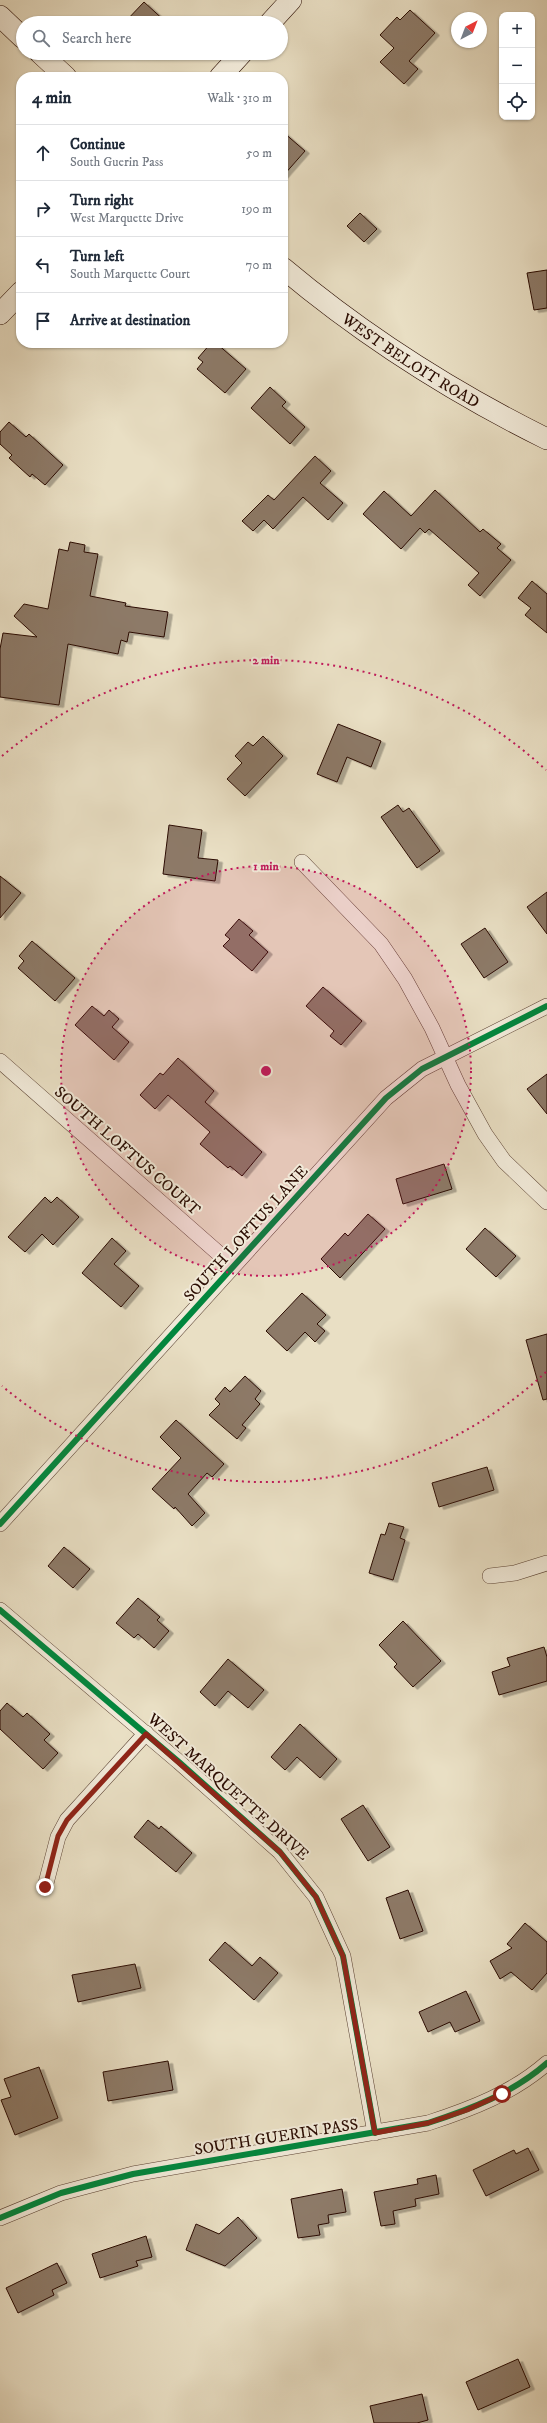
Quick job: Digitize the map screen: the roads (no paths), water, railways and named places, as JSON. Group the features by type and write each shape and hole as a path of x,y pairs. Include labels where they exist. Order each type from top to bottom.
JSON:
{"main road":[{"path":"277,16 292,0"},
{"path":"0,16 16,31"},
{"path":"48,60 61,72"},
{"path":"225,72 236,60"},
{"name":"WEST BELOIT ROAD","path":"288,272 362,331 410,363 547,439"},
{"path":"0,314 16,297"}],"street":[{"path":"302,862 382,944 405,979 446,1056 458,1086 484,1134 504,1161 547,1202"},
{"name":"SOUTH LOFTUS LANE","path":"0,1524 232,1266 386,1098 422,1069 547,1006"},
{"name":"SOUTH LOFTUS COURT","path":"0,1061 232,1266"},
{"path":"490,1576 515,1573 547,1563"},
{"name":"WEST MARQUETTE DRIVE","path":"0,1610 146,1734 280,1852 316,1897 343,1956 375,2133"},
{"path":"45,1887 58,1836 67,1820 146,1734"},
{"name":"SOUTH GUERIN PASS","path":"0,2218 61,2193 133,2174 428,2123 467,2110 502,2094 535,2073 547,2063"}]}
